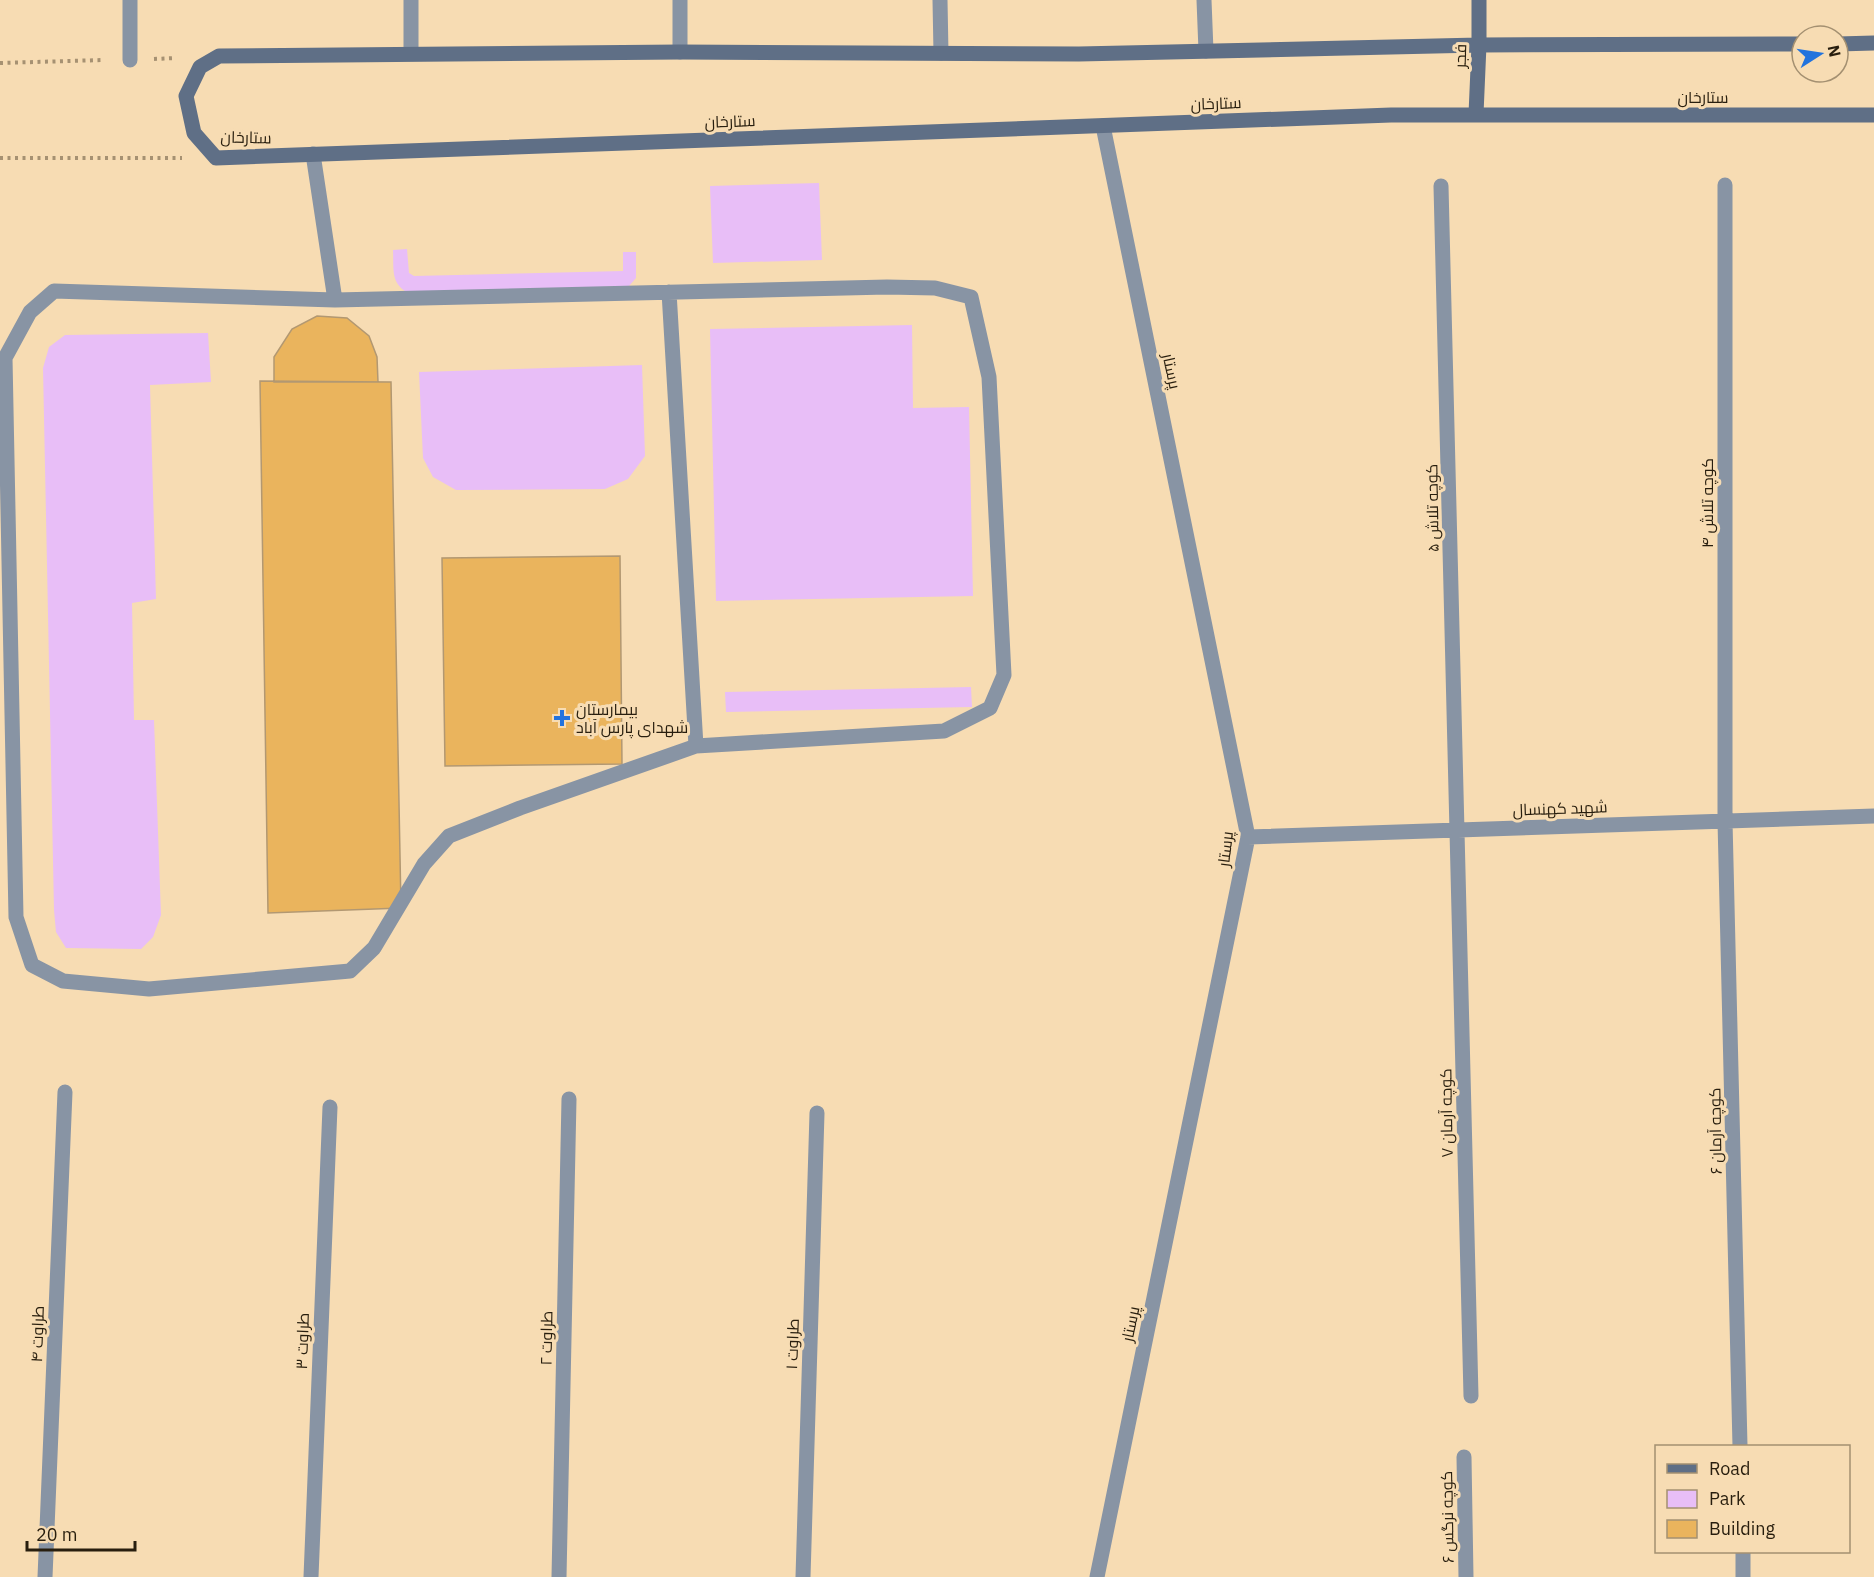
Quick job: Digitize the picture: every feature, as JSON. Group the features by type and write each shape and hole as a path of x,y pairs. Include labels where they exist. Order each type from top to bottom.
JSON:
{"main road":[{"name":"فجر","path":"1476,114 1479,0"},
{"name":"ستارخان","path":"1790,44 1479,45 1079,54 680,52 219,56 200,67 186,96 194,133 216,158 1380,115 1874,115"},
{"path":"1850,44 1874,44"}],"street":[{"path":"130,0 130,60"},
{"path":"411,0 411,53"},
{"path":"680,0 680,52"},
{"path":"940,0 941,53"},
{"path":"1204,0 1206,51"},
{"name":"پرستار","path":"1097,1577 1248,837 1103,126"},
{"path":"313,154 335,300"},
{"name":"کوچه تلاش ۴","path":"1725,185 1725,821"},
{"name":"کوچه تلاش ۵","path":"1441,186 1458,830"},
{"path":"896,287 935,288 971,297 989,377 1004,675 990,708 944,730 696,746 520,808 449,836 424,864 374,948 350,971 149,989 63,981 32,965 16,917 5,358 30,312 54,291 335,300 669,292 896,287"},
{"path":"669,292 696,746"},
{"name":"شهید کهنسال","path":"1248,837 1874,816"},
{"name":"کوچه آرمان ۶","path":"1725,821 1740,1443"},
{"name":"کوچه آرمان ۷","path":"1458,830 1471,1396"},
{"name":"طراوت ۴","path":"45,1577 65,1092"},
{"name":"طراوت ۲","path":"559,1577 569,1099"},
{"name":"طراوت ۳","path":"311,1577 330,1107"},
{"name":"طراوت ۱","path":"803,1577 817,1113"},
{"name":"کوچه نرگس ۶","path":"1464,1457 1466,1577"},
{"path":"1743,1553 1743,1577"}],"path":[{"path":"0,158 216,158"}],"green space":[{"path":"819,183 822,260 713,263 710,186"},
{"path":"407,249 409,273 414,276 623,271 623,252 636,252 636,278 629,286 410,294 399,286 394,276 393,250"},
{"path":"912,325 913,408 969,407 973,596 716,601 710,329"},
{"path":"208,333 211,382 150,385 156,599 132,603 134,720 154,720 161,915 153,937 141,949 66,948 56,932 54,910 43,368 49,347 65,335"},
{"path":"642,365 645,456 628,479 605,489 456,490 433,477 423,458 419,372"},
{"path":"971,687 972,707 726,712 725,692"}],"building":[{"path":"317,316 347,318 369,336 377,357 378,382 274,382 274,357 292,329"},
{"path":"260,381 391,382 401,908 268,913"},
{"path":"620,556 622,764 445,766 442,558"}],"place":[{"name":"بیمارستان شهدای پارس آباد","path":"562,718"}]}
